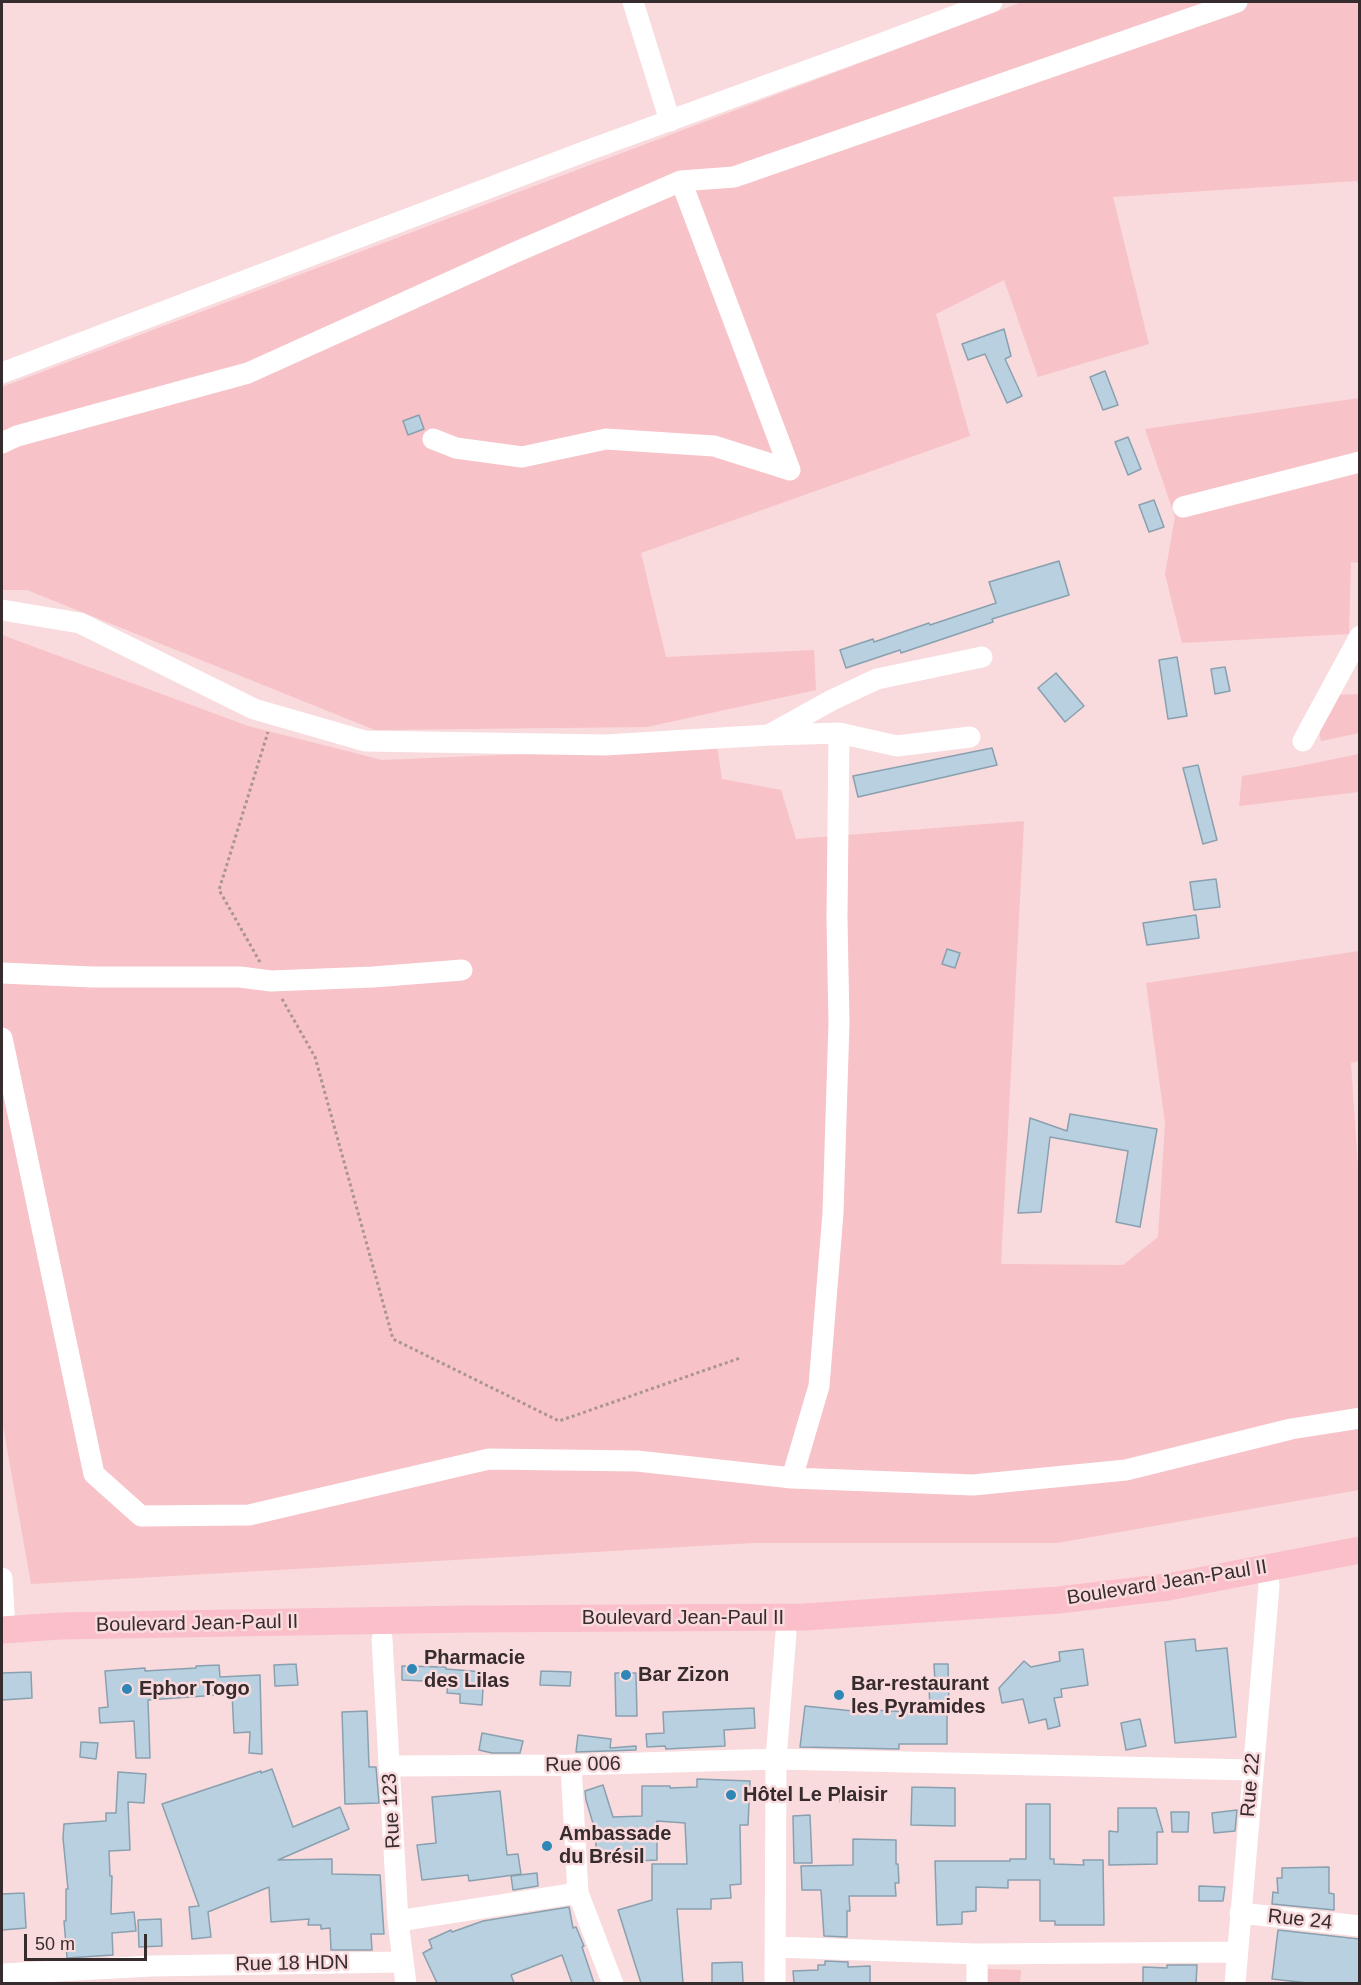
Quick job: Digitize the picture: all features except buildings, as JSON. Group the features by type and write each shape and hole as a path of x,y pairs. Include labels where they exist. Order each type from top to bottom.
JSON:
{"main road":[{"name":"Boulevard Jean-Paul II","path":"3,1635 382,1639 786,1633 931,1627 1073,1615 1268,1577 1359,1550"},
{"name":"Boulevard Jean-Paul II","path":"3,1635 60,1626 458,1619 806,1617 1059,1600 1359,1567"}],"street":[{"path":"633,2 670,121"},
{"path":"2,373 992,2"},
{"path":"2,443 17,436 248,373 516,252 681,181 734,177 1237,2"},
{"path":"434,440 456,448 522,457 606,439 714,446 790,470 681,181"},
{"path":"1183,507 1359,462"},
{"path":"2,610 80,624 254,709 365,741 606,745 839,733 897,746 970,738"},
{"path":"1303,741 1359,636"},
{"path":"769,735 832,700 877,679 982,657"},
{"path":"792,1478 819,1386 833,1213 839,1023 837,918 839,733"},
{"path":"2,973 92,978 240,977 271,981 373,977 462,970"},
{"path":"2,1038 94,1474 141,1516 249,1515 489,1459 637,1461 792,1478 973,1485 1126,1470 1291,1429 1359,1418"},
{"name":"Rue 22","path":"1235,1983 1268,1577"},
{"path":"2,1578 3,1635"},
{"path":"775,1983 776,1759 786,1633"},
{"name":"Rue 123","path":"382,1639 398,1921 406,1983"},
{"name":"Rue 006","path":"390,1766 571,1766 776,1759 1252,1770"},
{"path":"571,1766 578,1893 613,1983"},
{"path":"398,1921 578,1893"},
{"name":"Rue 24","path":"1240,1913 1359,1926"},
{"path":"776,1947 977,1954 1237,1952"},
{"path":"977,1954 977,1983"},
{"name":"Rue 18 HDN","path":"2,1974 175,1974 402,1962"}],"path":[{"path":"273,714 219,890 315,1057 393,1339 559,1421 740,1358"}],"shaded area":[{"path":"1022,2 1359,2 1359,188 1357,181 1113,197 1149,344 1038,377 1004,280 936,314 970,436 641,553 666,657 814,650 816,690 647,727 375,730 27,590 2,590 2,387"},
{"path":"1359,398 1360,563 1351,562 1349,634 1182,643 1165,574 1175,517 1145,429"},
{"path":"2,635 248,726 382,760 717,746 722,779 781,790 796,839 1024,821 1001,1264 1123,1265 1158,1237 1165,1123 1146,983 1359,951 1359,1061 1351,1063 1358,1168 1360,1168 1359,1490 1057,1543 753,1543 31,1584 2,1420"},
{"path":"1359,694 1359,733 1321,741 1318,726 1333,695"},
{"path":"1359,754 1359,792 1239,806 1242,776"},
{"path":"988,1969 1021,1970 1020,1983 988,1983"}],"place":[{"name":"Pharmacie des Lilas","path":"412,1669"},
{"name":"Bar Zizon","path":"626,1675"},
{"name":"Ephor Togo","path":"127,1689"},
{"name":"Bar-restaurant les Pyramides","path":"839,1695"},
{"name":"Hôtel Le Plaisir","path":"731,1795"},
{"name":"Ambassade du Brésil","path":"547,1846"}]}
